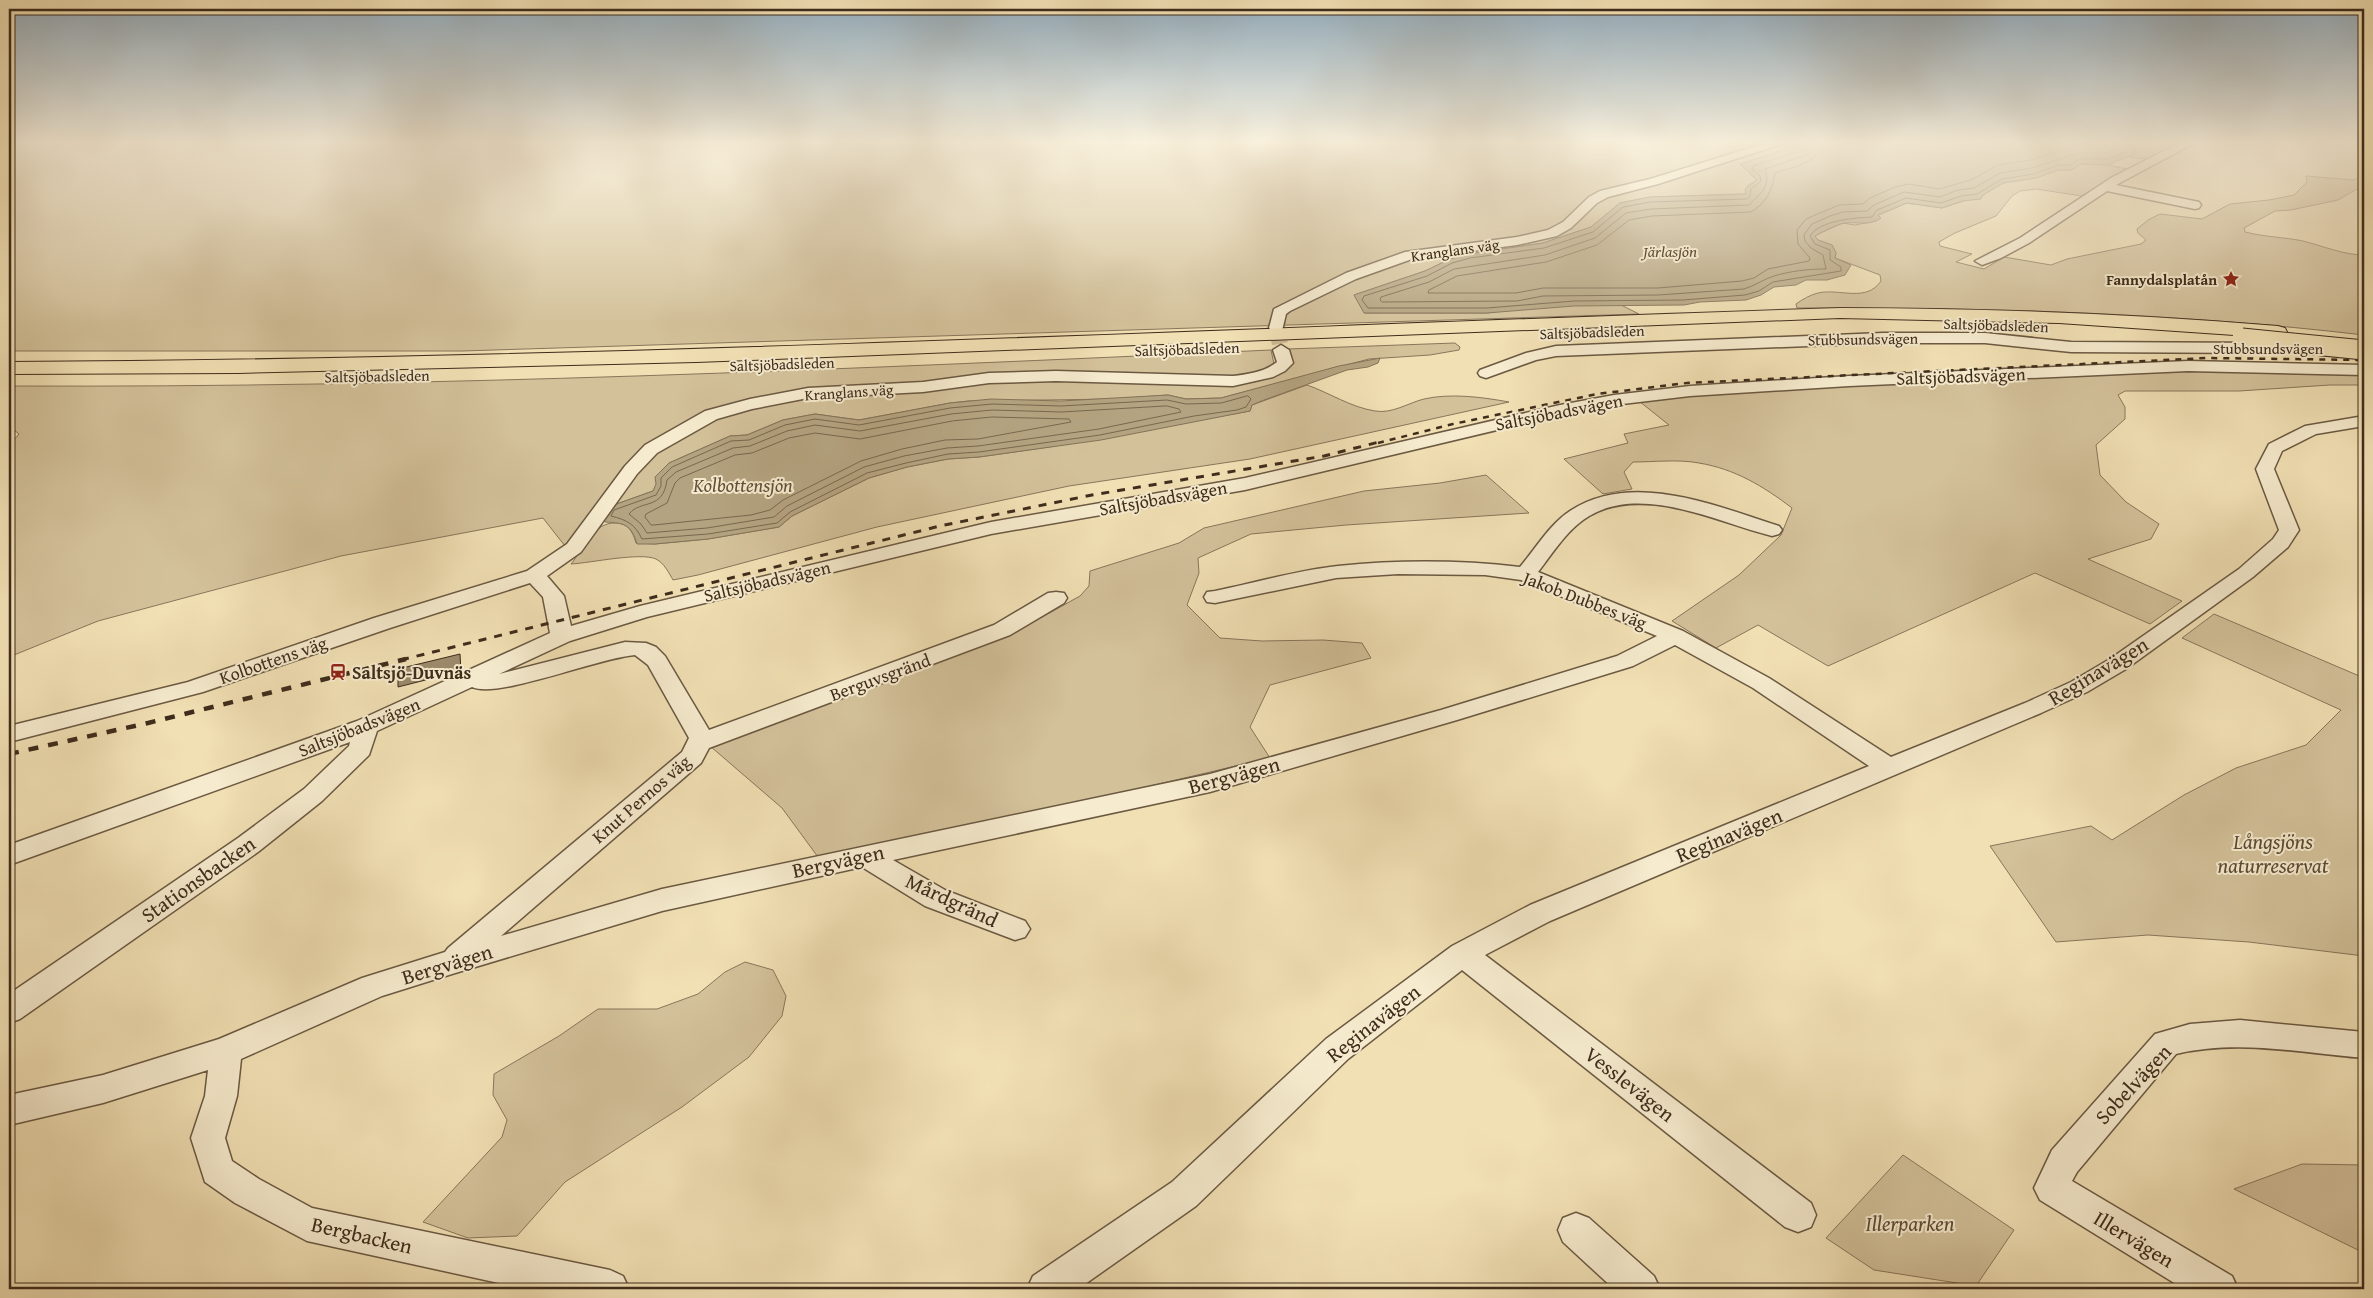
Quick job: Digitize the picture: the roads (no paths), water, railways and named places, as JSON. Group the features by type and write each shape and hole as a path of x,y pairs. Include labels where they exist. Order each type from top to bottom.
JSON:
{"highway":[{"name":"Saltsjöbadsleden","path":"9,368 278,367 608,359 1840,313 1942,313 2128,320 2364,341"},
{"name":"Saltsjöbadsleden","path":"9,380 256,379 600,371 1853,323 2041,326 2242,338 2364,349"}],"street":[{"name":"Kranglans väg","path":"1276,328 1279,312 1285,308 1382,264 1410,255 1536,238 1567,225 1592,202"},
{"path":"1982,261 1996,256 2042,230 2084,202"},
{"path":"2178,202 2195,205"},
{"name":"Stubbsundsvägen","path":"1486,373 1532,356 1556,351 1794,340 1985,338 2071,347 2364,349"},
{"name":"Kranglans väg","path":"534,575 574,548 631,470 651,449 711,415 750,404 808,393 923,387 988,378 1056,376 1233,381 1256,378 1275,371 1284,363 1281,350"},
{"name":"Saltsjöbadsvägen","path":"9,856 366,727 562,636 640,612 991,528 1245,484 1499,424 1614,400 1731,387 2160,367 2246,366 2364,370"},
{"name":"Reginavägen","path":"1046,1289 1184,1194 1337,1050 1462,954 1540,913 2033,708 2079,687 2118,664 2246,573 2281,543 2290,530 2265,469 2275,448 2311,430 2364,422"},
{"path":"1525,574 1577,514 1597,505 1625,497 1664,500 1772,530"},
{"name":"Jakob Dubbes väg","path":"1215,597 1336,572 1398,568 1485,569 1525,574 1675,636 1761,683 1888,767"},
{"path":"534,575 553,596 562,636"},
{"name":"Kolbottens väg","path":"9,734 195,687 382,623 534,575"},
{"name":"Berguvsgränd","path":"698,743 1002,630 1056,598"},
{"name":"Bergvägen","path":"9,1110 103,1089 226,1051 373,987 662,900 1210,784 1449,715 1624,661 1675,636"},
{"name":"Knut Pernos väg","path":"452,962 692,757 701,738 657,661 648,652 638,648 607,652 502,681 483,683 473,678"},
{"name":"Stationsbacken","path":"9,1010 248,845 313,795 360,749 366,727"},
{"name":"Mårdgränd","path":"864,856 935,898 1015,929"},
{"name":"Vesslevägen","path":"1462,954 1798,1215"},
{"name":"Sobelvägen","path":"2052,1188 2064,1161 2166,1043 2188,1036 2226,1032 2364,1046"},
{"name":"Bergbacken","path":"226,1051 221,1096 208,1138 217,1171 247,1190 308,1224 610,1289"},
{"name":"Illervägen","path":"2052,1188 2218,1289"},
{"path":"1576,1230 1641,1289"}],"water":[{"name":"Järlasjön","path":"1960,202 1942,208 1907,203 1878,215 1881,218 1872,222 1845,223 1830,228 1815,236 1818,240 1832,245 1836,253 1835,258 1851,265 1845,275 1827,280 1806,280 1796,285 1774,287 1761,295 1746,300 1700,302 1684,305 1574,306 1487,313 1364,313 1354,295 1425,271 1450,259 1469,254 1543,243 1591,227 1620,203"},
{"name":"Kolbottensjön","path":"1380,358 1378,363 1368,367 1347,370 1264,400 1252,405 1250,411 1101,440 979,457 948,459 907,467 869,478 792,516 779,527 708,539 637,544 632,532 626,526 605,522 602,518 611,506 653,491 656,484 655,477 669,463 730,436 747,435 783,420 815,414 859,420 950,403 991,399 1061,401 1168,395 1186,399 1221,398 1339,366"}],"tunnel":[{"path":"1277,328 1281,350"}],"railway":[{"path":"1378,443 1453,424 1597,394 1687,383 2207,358 2364,360"},
{"path":"401,660 940,526 1092,495 1324,456 1383,441"},
{"path":"9,754 148,723 406,659"}],"place":[{"name":"Fannydalsplatån","path":"2231,279"},
{"name":"Saltsjö-Duvnäs","path":"338,672"}],"park label":[{"name":"Långsjöns naturreservat","path":"2273,853"},
{"name":"Illerparken","path":"1910,1223"}]}
